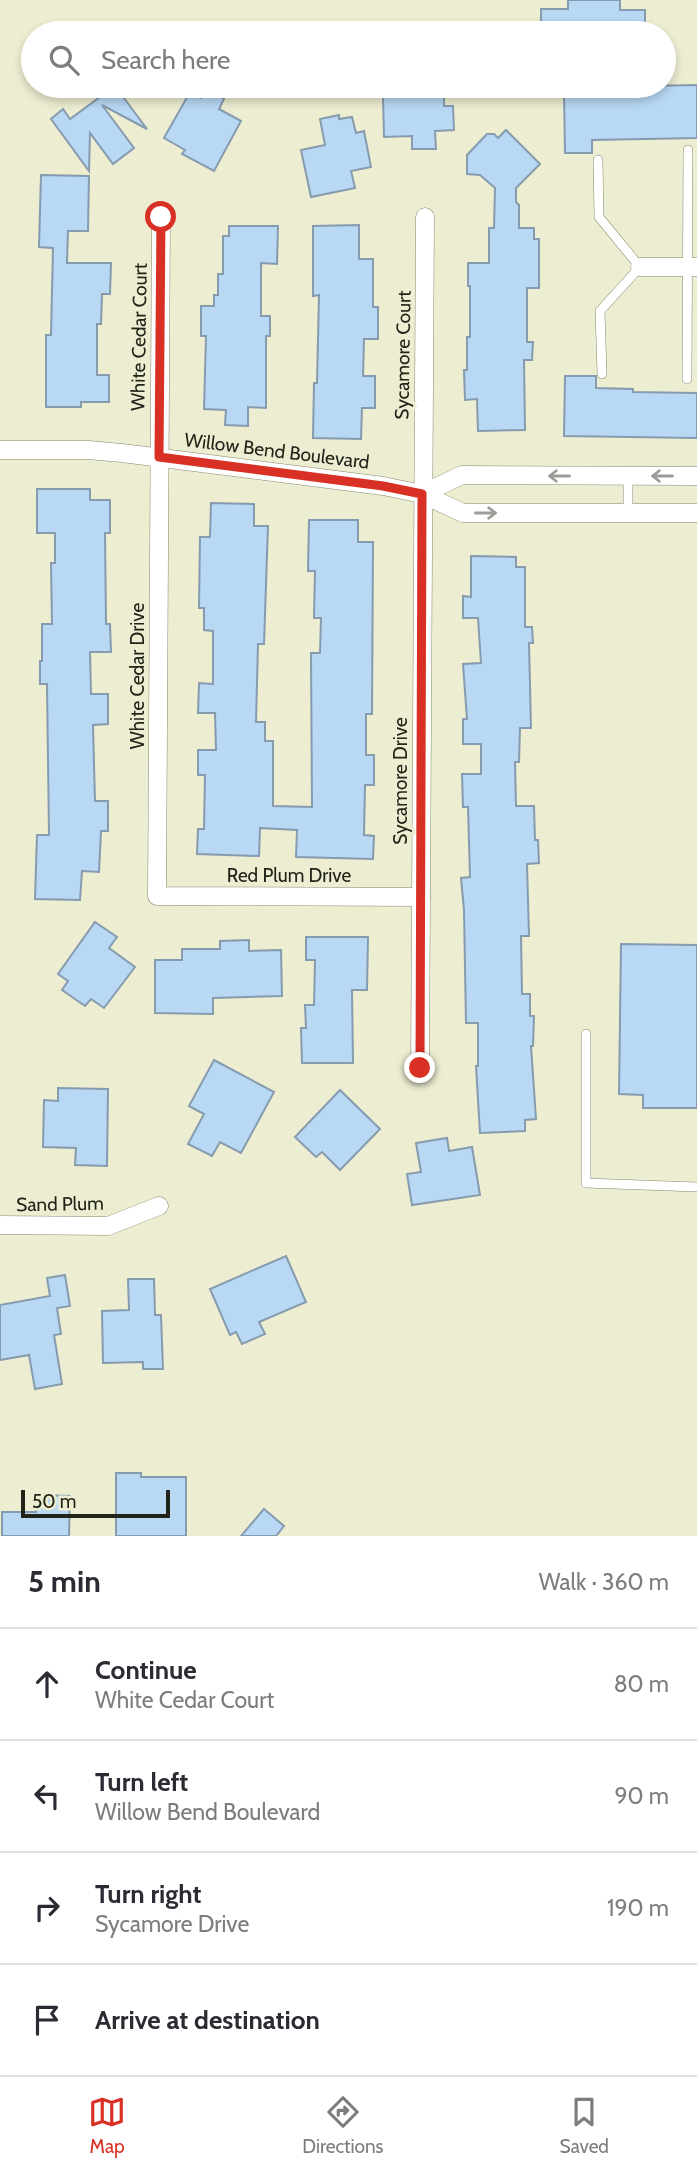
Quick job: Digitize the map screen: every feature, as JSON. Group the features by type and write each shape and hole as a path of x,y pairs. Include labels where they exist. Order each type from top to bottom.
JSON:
{"street":[{"name":"White Cedar Court","path":"159,457 161,217"},
{"name":"Sycamore Court","path":"422,494 425,217"},
{"path":"640,267 692,267"},
{"name":"Willow Bend Boulevard","path":"0,450 88,450 383,486 422,494 463,513 697,513"},
{"name":"White Cedar Drive","path":"157,896 159,457"},
{"path":"422,494 462,475 697,476"},
{"name":"Sycamore Drive","path":"420,1068 422,494"},
{"name":"Red Plum Drive","path":"157,896 421,897"},
{"name":"Sand Plum","path":"0,1225 108,1226 159,1206"}],"lane":[{"path":"687,379 692,267 688,150"},
{"path":"598,160 599,217 640,267 600,311 602,374"},
{"path":"628,477 628,513"},
{"path":"586,1034 586,1183 697,1187"}],"building":[{"path":"568,0 620,0 620,10 645,10 645,21 541,21 541,9 568,9"},
{"path":"676,85 697,85 697,138 592,140 592,153 565,153 564,98 676,98"},
{"path":"99,98 124,98 147,129 102,105 134,148 113,164 90,133 89,171 51,119 63,109 70,119"},
{"path":"187,98 222,98 219,109 241,121 214,171 182,154 185,150 164,138"},
{"path":"383,98 444,98 444,106 453,106 454,130 435,131 436,149 412,149 412,136 384,137"},
{"path":"339,115 339,119 352,117 356,133 364,131 371,167 351,171 355,188 311,197 301,150 325,145 320,119"},
{"path":"506,130 540,164 516,188 519,228 534,228 534,239 539,239 539,288 527,288 527,342 533,342 532,360 524,360 525,430 478,431 477,399 465,400 464,370 467,370 467,337 470,337 468,263 489,263 489,228 494,228 495,188 480,175 467,174 467,155 487,134 494,134 498,138"},
{"path":"41,175 89,176 88,231 68,231 67,263 111,263 110,294 102,294 101,324 97,324 97,375 109,375 109,402 81,402 81,407 46,407 46,335 51,335 53,248 39,247"},
{"path":"359,225 359,259 373,259 373,307 378,307 378,339 364,339 363,376 375,376 375,408 362,408 361,439 313,438 319,295 313,296 313,226"},
{"path":"229,226 278,226 277,264 261,263 261,316 270,316 270,336 266,336 266,408 248,407 248,426 225,425 226,410 204,409 206,336 201,336 201,306 214,306 214,295 218,295 218,274 223,274 223,236 229,236"},
{"path":"565,376 596,376 596,388 633,389 633,392 697,393 697,438 564,436"},
{"path":"37,489 90,489 90,500 110,500 110,533 105,533 106,624 110,624 111,652 90,652 91,694 108,694 108,724 93,725 95,801 108,801 108,831 101,831 99,872 82,871 80,900 35,899 37,835 49,835 47,684 40,684 40,661 42,624 52,624 51,563 55,563 55,533 37,533"},
{"path":"211,503 254,504 254,526 268,526 264,644 258,644 256,722 265,722 265,741 273,741 273,806 312,807 311,653 320,653 321,618 314,618 315,571 308,571 309,520 358,520 358,542 373,542 372,714 366,714 366,755 374,755 374,785 365,785 364,835 374,836 373,859 296,857 297,830 260,828 259,856 197,854 198,829 204,829 205,775 198,775 198,750 216,750 215,713 198,713 199,683 213,684 213,631 204,630 204,608 199,608 200,537 210,537"},
{"path":"471,556 516,557 516,567 525,567 525,627 532,627 533,643 529,643 531,728 520,728 519,762 515,762 516,806 534,806 539,863 527,864 529,936 521,936 522,994 530,994 530,1016 534,1016 531,1046 536,1119 525,1120 525,1131 480,1133 476,1066 478,1023 466,1023 461,878 470,877 468,807 463,807 462,774 481,774 481,744 463,744 463,719 467,719 463,664 481,663 478,618 463,618 463,596 471,597"},
{"path":"95,922 117,937 109,948 135,967 104,1008 91,999 85,1006 62,990 68,981 58,974"},
{"path":"306,937 368,937 367,990 352,990 353,1063 302,1063 301,1028 306,1028 305,1005 314,1005 315,960 306,960"},
{"path":"249,940 249,951 281,950 282,996 213,998 213,1014 155,1013 155,960 182,960 182,949 220,949 220,941"},
{"path":"621,944 697,945 697,1108 643,1108 643,1095 619,1094"},
{"path":"214,1060 274,1092 241,1153 220,1142 212,1156 188,1144 204,1114 189,1106"},
{"path":"58,1088 108,1089 107,1166 75,1165 76,1148 43,1147 44,1100 58,1101"},
{"path":"340,1090 380,1129 340,1170 322,1152 316,1157 295,1137"},
{"path":"447,1138 449,1151 472,1147 480,1195 412,1205 407,1174 421,1172 416,1143"},
{"path":"286,1256 306,1302 259,1322 265,1334 242,1344 236,1332 230,1335 210,1289"},
{"path":"65,1275 70,1306 57,1308 61,1334 54,1335 62,1384 35,1389 29,1355 0,1360 0,1305 50,1296 47,1278"},
{"path":"128,1279 154,1279 155,1315 161,1315 163,1369 143,1369 143,1362 103,1363 102,1311 129,1310"},
{"path":"116,1473 141,1473 141,1477 186,1477 186,1536 116,1536"},
{"path":"37,1495 70,1496 69,1536 2,1536 2,1512 36,1512"},
{"path":"264,1509 284,1526 276,1536 241,1536"}],"route":[{"path":"161,217 159,457 383,486 422,494 420,1068"}]}
